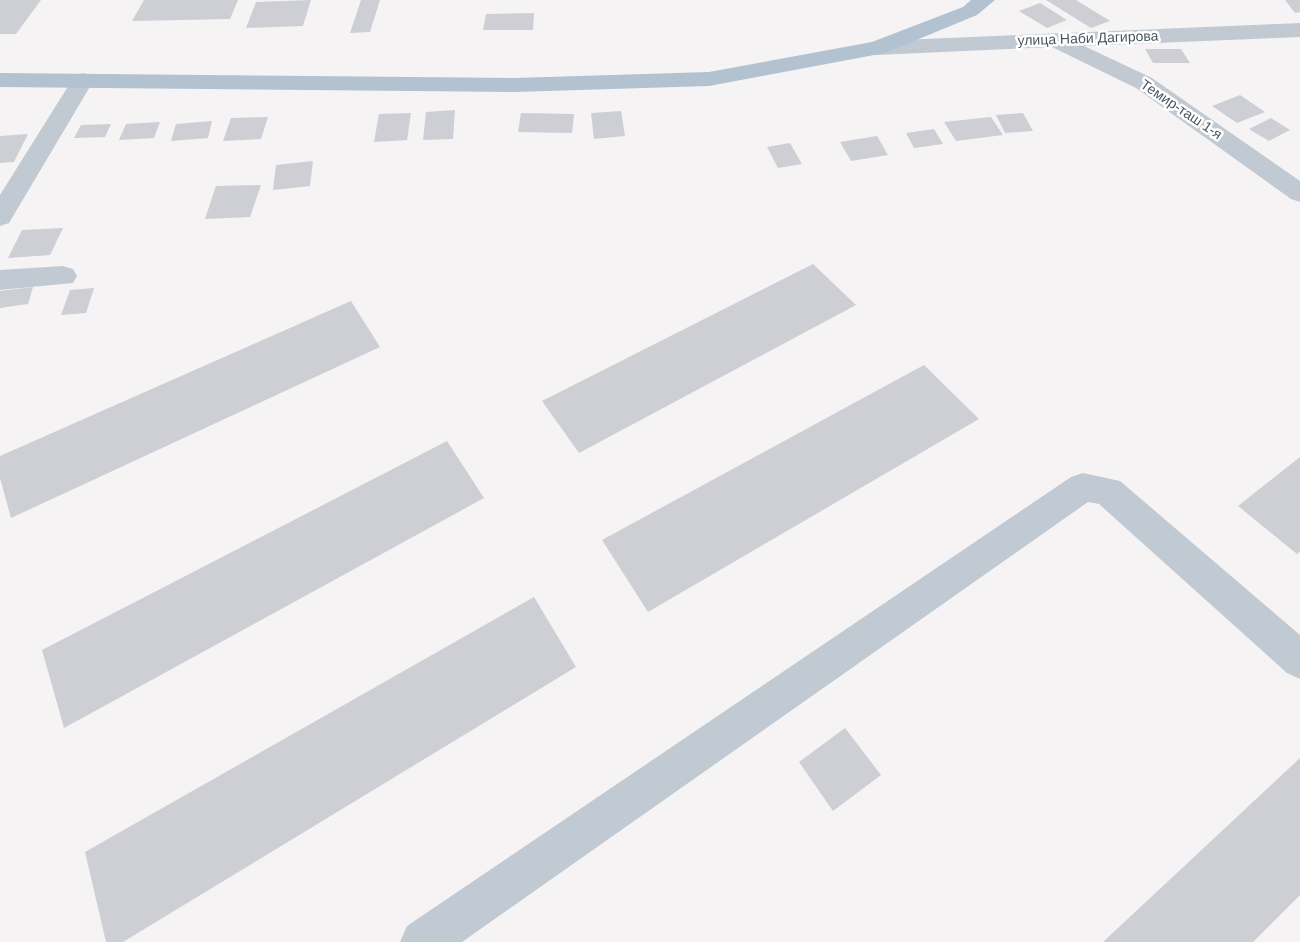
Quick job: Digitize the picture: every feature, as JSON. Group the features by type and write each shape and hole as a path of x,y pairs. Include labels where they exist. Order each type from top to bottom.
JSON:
{"main road":[{"path":"0,80 514,85 709,79 877,48 970,11 985,0"}],"street":[{"name":"улица Наби Дагирова","path":"877,48 1300,30"},
{"name":"Темир-таш 1-я","path":"1054,40 1144,83 1300,193"},
{"path":"0,217 83,80"},
{"path":"0,280 63,276"},
{"path":"423,942 1083,487 1108,491 1300,660"}],"building":[{"path":"0,0 41,0 16,34 0,34"},
{"path":"144,0 238,0 230,19 132,21"},
{"path":"311,0 303,26 246,28 256,2"},
{"path":"361,0 380,0 370,32 350,33"},
{"path":"1046,0 1076,0 1110,21 1091,28"},
{"path":"1285,0 1300,0 1300,12 1295,13"},
{"path":"1040,3 1067,20 1047,28 1019,11"},
{"path":"534,13 533,30 483,30 486,14"},
{"path":"1145,49 1181,49 1190,63 1153,63"},
{"path":"1240,95 1265,112 1237,123 1212,106"},
{"path":"455,110 453,139 423,140 426,112"},
{"path":"621,111 625,136 594,139 591,113"},
{"path":"411,113 407,140 374,142 379,114"},
{"path":"521,113 574,114 572,133 518,132"},
{"path":"1023,113 1033,131 1005,133 996,115"},
{"path":"268,117 261,139 223,141 231,118"},
{"path":"991,117 1003,135 956,141 944,122"},
{"path":"1271,118 1290,130 1269,141 1249,129"},
{"path":"212,121 208,138 171,141 176,124"},
{"path":"160,122 154,138 119,140 126,124"},
{"path":"111,124 105,137 74,138 81,125"},
{"path":"934,129 943,144 914,148 906,133"},
{"path":"28,134 14,162 0,163 0,136"},
{"path":"877,136 888,155 851,161 840,142"},
{"path":"790,143 802,164 778,168 767,147"},
{"path":"313,161 310,186 273,190 276,165"},
{"path":"261,185 250,217 205,219 216,186"},
{"path":"63,228 50,255 8,258 22,230"},
{"path":"813,264 856,305 579,453 542,401"},
{"path":"33,287 28,304 0,308 0,291"},
{"path":"94,288 86,313 61,315 70,290"},
{"path":"351,301 380,347 11,518 0,478 0,456"},
{"path":"924,365 979,419 648,612 602,540"},
{"path":"447,441 484,498 64,728 42,650"},
{"path":"1300,457 1300,551 1297,554 1238,506"},
{"path":"534,597 576,667 123,942 106,942 85,852"},
{"path":"845,728 881,775 833,811 799,762"},
{"path":"1300,758 1300,895 1253,942 1103,942"}]}
